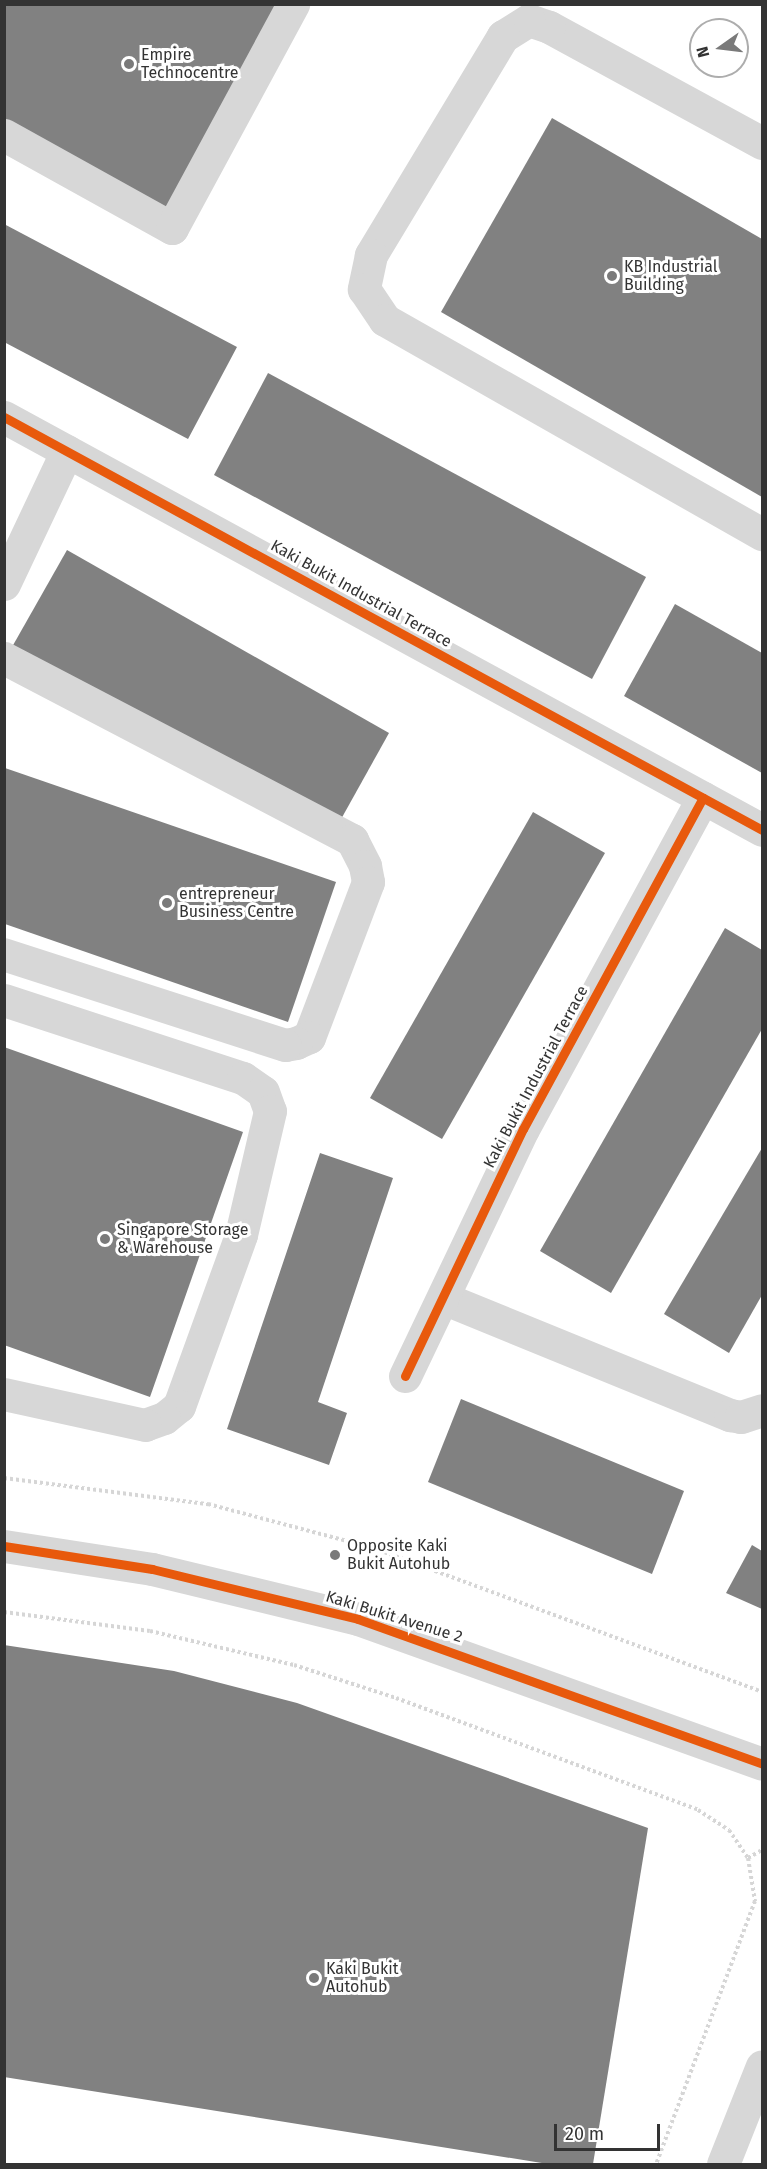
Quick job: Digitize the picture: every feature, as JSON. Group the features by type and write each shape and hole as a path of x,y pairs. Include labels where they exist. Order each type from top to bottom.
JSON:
{"street":[{"path":"4,135 172,228 293,4"},
{"path":"762,143 549,27 530,20 503,36 371,255 364,289 385,320 762,534"},
{"name":"Kaki Bukit Industrial Terrace","path":"4,417 762,830"},
{"path":"4,584 67,451"},
{"path":"4,658 352,840 366,866 368,882 309,1037 296,1043 285,1044 4,954"},
{"name":"Kaki Bukit Industrial Terrace","path":"405,1376 523,1129 703,798"},
{"path":"4,1000 243,1078 263,1092 270,1111 242,1235 179,1406 164,1418 145,1425 4,1394"},
{"path":"443,1298 730,1415 741,1417 762,1410"},
{"name":"Kaki Bukit Avenue 2","path":"4,1546 152,1569 358,1619 762,1764"},
{"path":"723,2164 762,2066"}],"path":[{"path":"4,1478 208,1504 373,1548 762,1692"},
{"path":"4,1612 150,1631 294,1665 396,1698 699,1810 729,1830 748,1858 755,1901 656,2164"},
{"path":"748,1858 762,1850"}],"building":[{"name":"Empire Technocentre","path":"4,4 286,4 174,216 4,124"},
{"name":"KB Industrial Building","path":"552,118 762,239 762,497 441,312"},
{"path":"4,224 237,347 188,439 4,342"},
{"path":"268,373 646,577 592,679 214,475"},
{"path":"67,550 389,733 335,830 12,647"},
{"path":"675,604 762,653 762,773 624,696"},
{"name":"entrepreneur Business Centre","path":"5,768 336,882 288,1022 5,924"},
{"path":"533,812 605,853 442,1139 370,1098"},
{"path":"725,928 762,950 762,1029 611,1293 540,1251"},
{"name":"Singapore Storage & Warehouse","path":"4,1047 243,1132 150,1397 4,1345"},
{"path":"762,1148 762,1295 729,1353 664,1314"},
{"path":"320,1153 393,1178 318,1402 347,1413 329,1465 227,1429"},
{"path":"461,1399 684,1491 652,1574 428,1482"},
{"path":"752,1545 762,1551 762,1609 726,1593"},
{"name":"Kaki Bukit Autohub","path":"4,1645 174,1671 297,1703 648,1828 593,2164 548,2164 4,2077"}],"cycle path":[{"path":"4,417 762,830"},
{"path":"405,1376 523,1129 703,798"},
{"path":"4,1546 152,1569 358,1619 762,1764"}],"place":[{"name":"Empire Technocentre","path":"129,64"},
{"name":"KB Industrial Building","path":"612,276"},
{"name":"entrepreneur Business Centre","path":"167,903"},
{"name":"Singapore Storage & Warehouse","path":"105,1239"},
{"name":"Opposite Kaki Bukit Autohub","path":"335,1555"},
{"name":"Kaki Bukit Autohub","path":"314,1978"}]}
